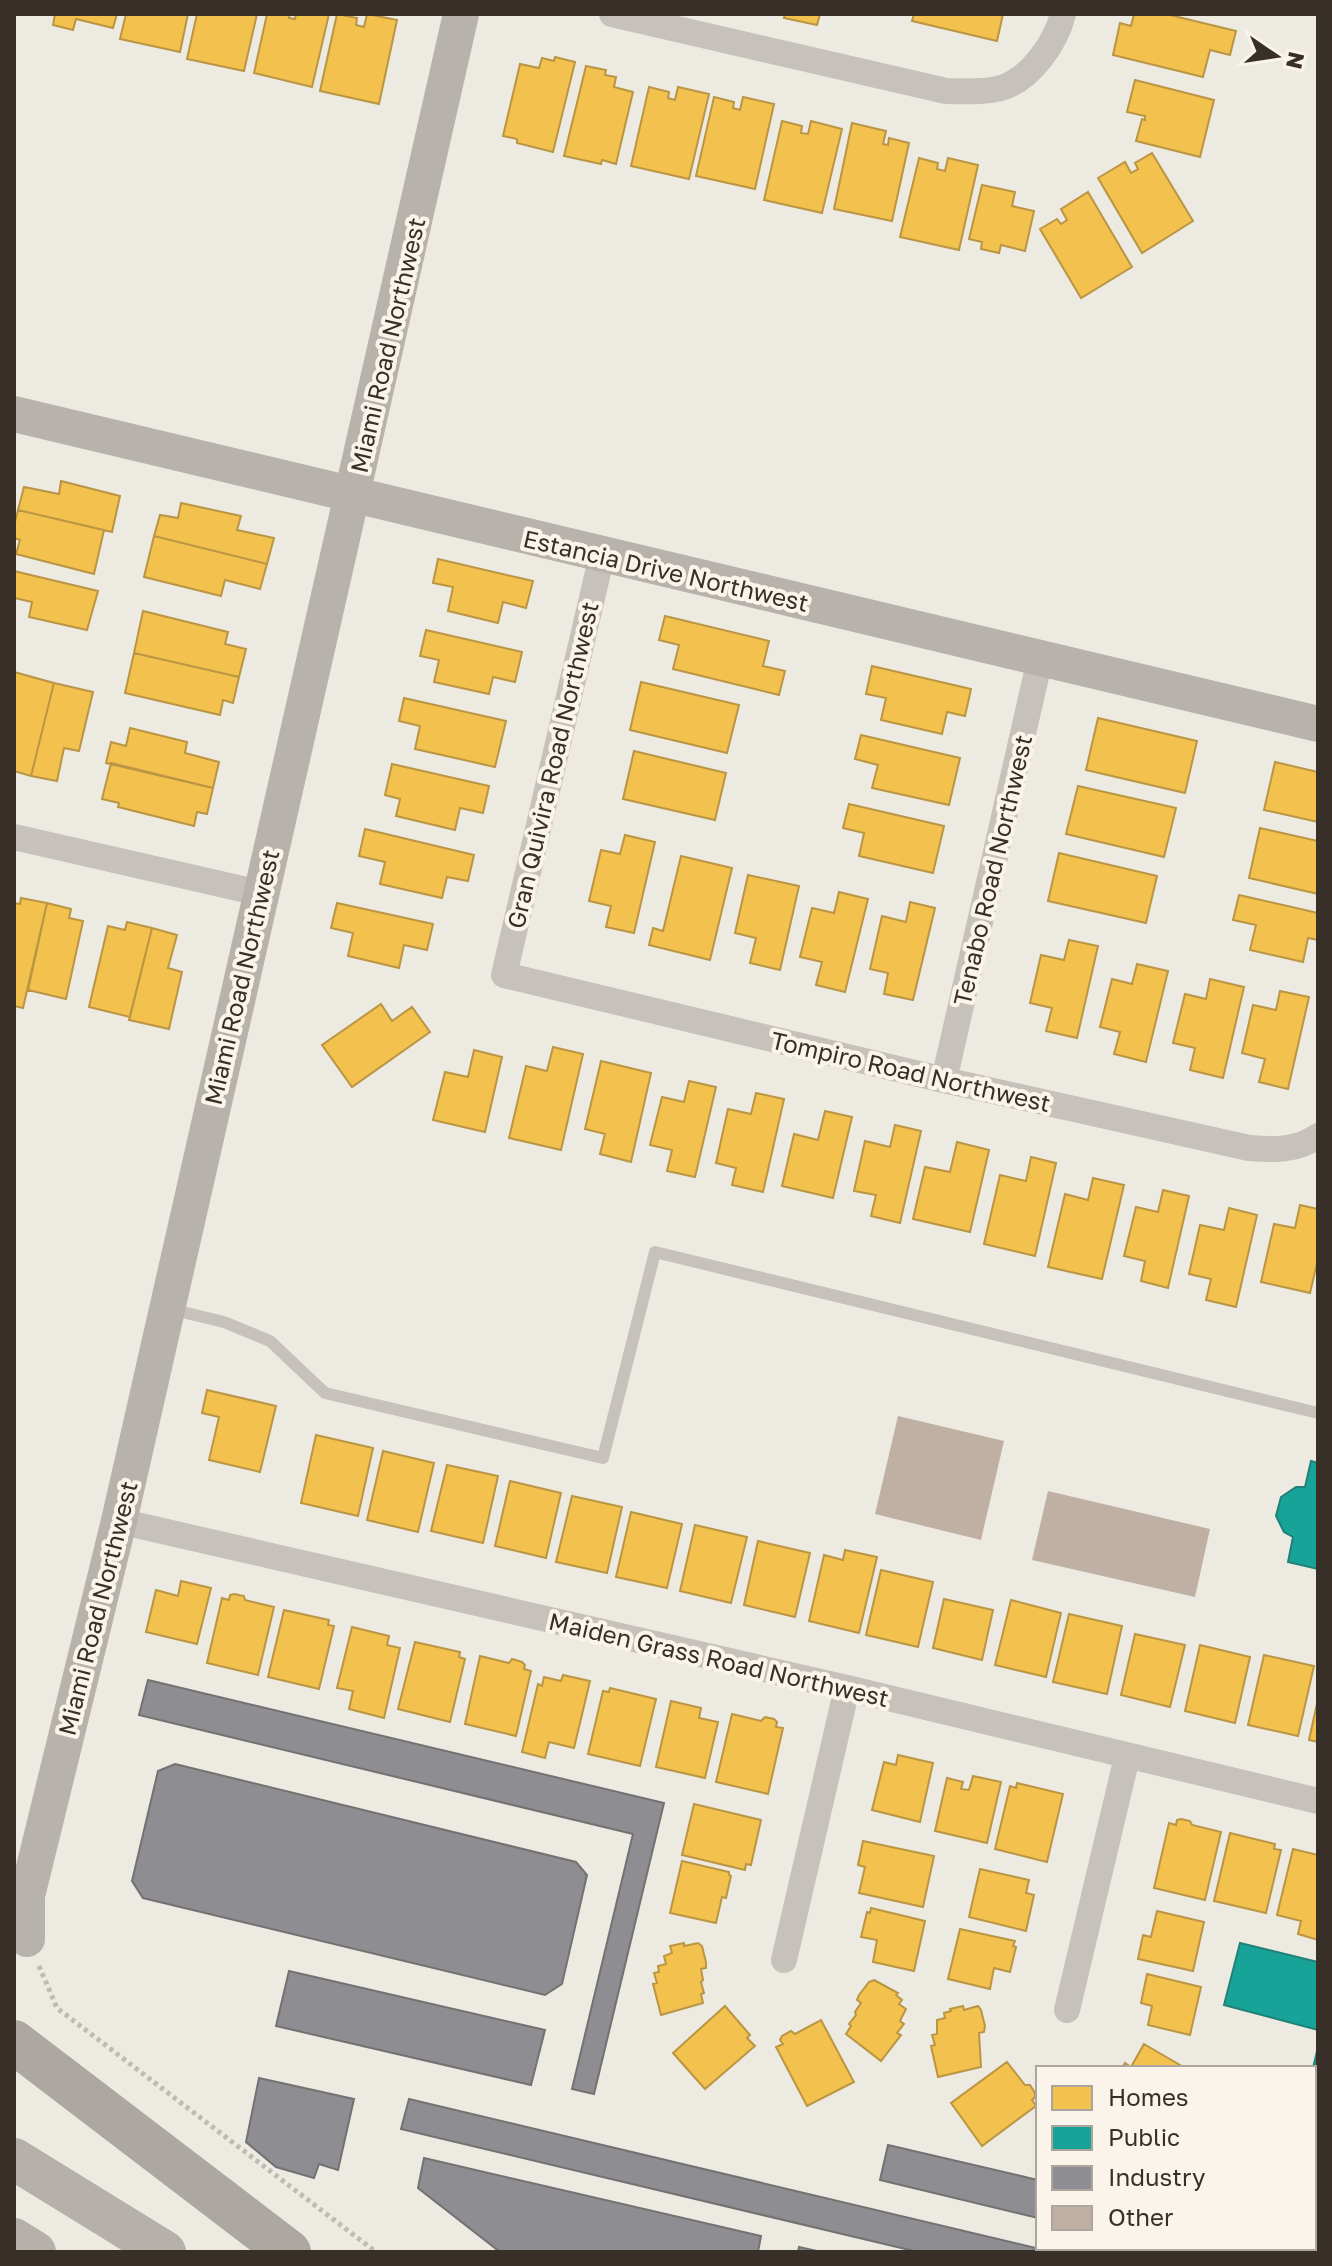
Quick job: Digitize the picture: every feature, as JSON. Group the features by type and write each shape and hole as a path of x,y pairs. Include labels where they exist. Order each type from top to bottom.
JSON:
{"highway":[{"path":"14,2042 289,2252"}],"main road":[{"path":"14,2159 165,2252"},
{"path":"14,2239 35,2252"}],"street":[{"name":"Miami Road Northwest","path":"27,1939 27,1896 119,1521 461,14"},
{"path":"612,14 694,23 946,91 1004,87 1026,74 1044,52 1063,14"},
{"name":"Estancia Drive Northwest","path":"14,414 1318,724"},
{"name":"Gran Quivira Road Northwest","path":"504,975 602,555"},
{"name":"Tenabo Road Northwest","path":"944,1080 1040,659"},
{"path":"14,837 260,893"},
{"name":"Tompiro Road Northwest","path":"504,975 944,1080 1249,1148 1275,1150 1308,1144 1318,1136"},
{"name":"Maiden Grass Road Northwest","path":"119,1521 847,1688 1318,1801"},
{"path":"784,1960 847,1688"},
{"path":"1067,2010 1127,1757"}],"lane":[{"path":"167,1308 224,1322 270,1341 325,1393 603,1458 655,1252 1318,1413"}],"path":[{"path":"27,1939 57,2008 376,2252"}],"building: Homes":[{"path":"55,14 117,14 113,28 76,19 73,30 53,25"},
{"path":"126,14 188,14 180,52 120,39"},
{"path":"197,14 257,14 244,71 187,59"},
{"path":"267,14 290,14 289,18 295,19 296,14 329,14 312,87 254,73"},
{"path":"337,14 357,18 356,25 364,27 367,14 397,20 379,104 320,91"},
{"path":"785,14 820,14 817,25 784,18"},
{"path":"914,14 1003,14 997,41 912,21"},
{"path":"1134,14 1166,14 1236,31 1230,55 1210,50 1203,77 1113,55 1120,23 1131,26"},
{"path":"555,57 575,62 553,152 517,143 517,139 503,136 520,64 539,68 542,58 554,61"},
{"path":"586,66 606,70 605,75 616,77 614,87 633,92 616,164 564,156"},
{"path":"1135,80 1214,100 1200,157 1136,141 1145,116 1127,112"},
{"path":"649,87 669,92 668,98 675,100 678,87 709,94 689,179 631,166"},
{"path":"714,97 734,102 733,108 740,110 743,97 774,104 755,189 696,176"},
{"path":"782,121 802,126 801,133 808,134 811,121 842,129 822,213 764,200"},
{"path":"852,123 886,131 883,144 888,145 889,138 909,143 892,221 834,209"},
{"path":"1152,153 1193,221 1142,253 1098,178 1125,162 1131,173 1138,169 1135,163"},
{"path":"919,158 938,163 937,169 945,171 948,158 978,165 959,250 900,237"},
{"path":"982,185 1015,192 1012,206 1034,211 1025,251 1001,245 999,253 981,249 982,242 969,239"},
{"path":"1088,192 1132,267 1081,298 1040,229 1057,219 1061,224 1067,220 1061,209"},
{"path":"61,481 120,496 112,532 18,510 24,487 59,494"},
{"path":"181,503 241,516 237,530 274,538 267,564 154,536 160,515 178,518"},
{"path":"18,510 104,530 94,574 16,554 20,540 14,538"},
{"path":"154,536 267,564 260,589 225,580 221,596 144,577"},
{"path":"438,559 533,581 526,608 503,602 498,623 448,611 453,587 433,583"},
{"path":"14,571 98,591 87,630 29,617 32,602 14,598"},
{"path":"143,611 228,632 225,644 246,649 239,677 134,653"},
{"path":"665,616 769,641 763,666 785,671 779,695 673,669 679,645 659,640"},
{"path":"426,630 522,652 515,682 493,677 489,694 434,682 439,660 420,656"},
{"path":"134,653 239,677 233,703 223,700 220,715 125,693"},
{"path":"872,666 971,689 965,716 947,712 942,734 881,720 886,698 866,694"},
{"path":"14,672 54,683 31,776 14,771"},
{"path":"641,682 739,705 727,753 630,730"},
{"path":"54,683 93,692 79,751 64,748 57,781 31,776"},
{"path":"404,698 506,721 495,767 415,749 420,726 399,721"},
{"path":"1098,718 1197,741 1185,793 1086,770"},
{"path":"130,728 187,742 185,753 219,762 213,788 106,763 111,742 126,746"},
{"path":"861,735 960,758 949,805 872,788 878,765 855,759"},
{"path":"634,751 726,773 715,820 623,799"},
{"path":"1275,762 1318,772 1318,822 1264,810"},
{"path":"111,763 213,788 207,814 197,812 194,826 118,807 119,803 102,799"},
{"path":"392,764 489,786 483,813 460,808 455,830 396,816 400,799 385,795"},
{"path":"1078,786 1176,808 1164,857 1066,834"},
{"path":"849,804 944,826 933,873 859,856 864,833 843,828"},
{"path":"1260,828 1318,841 1318,894 1249,878"},
{"path":"365,829 474,855 468,881 447,877 442,898 380,884 385,862 359,856"},
{"path":"625,835 655,842 634,933 606,927 611,906 589,901 601,850 620,854"},
{"path":"1059,853 1157,876 1146,923 1048,901"},
{"path":"681,856 732,868 710,960 649,945 653,928 663,931"},
{"path":"748,875 799,886 780,970 750,963 756,938 735,933"},
{"path":"839,892 868,899 845,992 816,985 822,962 800,957 812,908 834,913"},
{"path":"1239,895 1318,913 1318,940 1308,938 1303,962 1250,950 1256,925 1233,920"},
{"path":"21,898 47,903 23,1008 14,1006 14,903 20,904"},
{"path":"910,902 935,908 913,1000 884,994 888,973 870,969 882,916 906,922"},
{"path":"47,903 71,909 69,918 83,921 66,999 28,990"},
{"path":"337,903 433,924 427,950 404,945 399,968 348,956 353,933 331,928"},
{"path":"127,922 152,928 130,1017 89,1007 108,926 125,930"},
{"path":"152,928 177,935 168,968 182,972 169,1029 129,1020"},
{"path":"1069,940 1098,946 1077,1038 1046,1031 1052,1008 1030,1003 1041,955 1064,960"},
{"path":"1137,964 1168,971 1146,1062 1114,1054 1120,1032 1100,1027 1112,979 1132,984"},
{"path":"1210,979 1244,987 1223,1078 1190,1070 1195,1048 1173,1043 1185,994 1206,999"},
{"path":"1280,991 1309,997 1288,1089 1259,1082 1265,1059 1242,1053 1253,1005 1276,1010"},
{"path":"381,1004 392,1021 412,1007 430,1032 352,1087 322,1045"},
{"path":"553,1047 583,1054 561,1150 509,1138 526,1066 547,1071"},
{"path":"474,1050 502,1057 485,1132 433,1120 445,1072 468,1077"},
{"path":"601,1061 651,1073 631,1162 600,1154 605,1134 585,1129"},
{"path":"689,1081 716,1087 695,1177 667,1171 672,1150 650,1145 662,1097 684,1102"},
{"path":"756,1093 784,1099 763,1192 732,1185 736,1168 716,1163 728,1109 751,1114"},
{"path":"825,1111 852,1117 833,1198 782,1186 794,1134 818,1140"},
{"path":"895,1125 921,1131 900,1223 871,1216 876,1195 854,1191 865,1141 890,1147"},
{"path":"957,1142 989,1150 970,1232 913,1219 925,1167 950,1172"},
{"path":"1031,1157 1056,1163 1035,1256 984,1244 1000,1175 1026,1181"},
{"path":"1093,1178 1124,1185 1102,1279 1048,1267 1065,1194 1088,1200"},
{"path":"1163,1190 1189,1196 1168,1288 1141,1281 1145,1261 1124,1256 1136,1207 1158,1212"},
{"path":"1300,1205 1318,1209 1318,1259 1310,1293 1261,1282 1274,1224 1295,1228"},
{"path":"1229,1208 1257,1215 1236,1307 1206,1300 1211,1279 1189,1274 1200,1225 1224,1230"},
{"path":"207,1390 276,1406 260,1472 209,1460 219,1417 202,1413"},
{"path":"316,1435 373,1448 358,1516 301,1503"},
{"path":"383,1451 434,1463 418,1532 367,1520"},
{"path":"447,1465 498,1476 483,1543 431,1531"},
{"path":"510,1481 561,1493 546,1558 495,1546"},
{"path":"572,1496 622,1507 607,1573 556,1562"},
{"path":"631,1512 682,1524 667,1588 616,1577"},
{"path":"695,1525 747,1537 731,1603 680,1591"},
{"path":"758,1541 810,1553 795,1617 744,1605"},
{"path":"845,1550 877,1557 859,1633 809,1621 824,1555 843,1560"},
{"path":"881,1570 933,1582 918,1647 866,1635"},
{"path":"181,1581 211,1588 197,1644 146,1632 156,1590 178,1596"},
{"path":"230,1595 274,1607 258,1675 207,1663 222,1598 229,1600"},
{"path":"944,1599 993,1610 982,1660 933,1648"},
{"path":"1011,1600 1061,1613 1046,1677 995,1665"},
{"path":"284,1610 329,1620 328,1625 334,1626 319,1689 268,1677"},
{"path":"1069,1614 1122,1626 1107,1694 1053,1682"},
{"path":"352,1627 389,1636 387,1645 400,1648 384,1718 349,1709 353,1691 337,1688"},
{"path":"1135,1634 1185,1645 1170,1707 1121,1695"},
{"path":"415,1642 460,1652 459,1657 465,1659 450,1722 398,1709"},
{"path":"1200,1645 1250,1657 1235,1723 1185,1711"},
{"path":"1264,1655 1314,1666 1298,1736 1248,1725"},
{"path":"480,1656 509,1663 512,1659 522,1662 524,1669 531,1671 516,1736 465,1724"},
{"path":"563,1675 590,1681 574,1748 549,1742 545,1758 522,1752 538,1684 542,1686 544,1677 561,1681"},
{"path":"610,1688 656,1699 640,1766 588,1754 603,1691 609,1692"},
{"path":"1318,1699 1318,1742 1309,1740"},
{"path":"671,1701 701,1708 699,1718 718,1722 705,1778 656,1767"},
{"path":"732,1714 761,1721 765,1717 774,1719 776,1727 783,1728 768,1794 716,1782"},
{"path":"898,1755 933,1763 920,1822 872,1810 884,1762 896,1765"},
{"path":"973,1776 1001,1782 987,1843 935,1831 947,1778 963,1782 961,1789 969,1790"},
{"path":"1017,1783 1063,1794 1047,1862 995,1849 1010,1786 1016,1788"},
{"path":"694,1804 761,1820 751,1865 746,1864 745,1870 682,1855"},
{"path":"1177,1820 1221,1832 1205,1900 1154,1888 1169,1823 1176,1825"},
{"path":"1230,1833 1275,1844 1274,1849 1281,1850 1266,1913 1214,1901"},
{"path":"863,1841 934,1856 923,1907 859,1893 865,1867 858,1865"},
{"path":"1293,1849 1318,1855 1318,1940 1298,1934 1301,1921 1277,1915"},
{"path":"682,1861 729,1872 731,1876 726,1898 722,1897 716,1923 670,1913"},
{"path":"980,1869 1029,1880 1026,1893 1034,1895 1026,1931 969,1917"},
{"path":"871,1908 925,1921 914,1971 873,1962 877,1940 861,1937 867,1912 870,1913"},
{"path":"1157,1911 1204,1922 1193,1971 1138,1959 1143,1935 1151,1937"},
{"path":"960,1929 1015,1941 1010,1972 994,1968 990,1989 948,1979"},
{"path":"684,1943 684,1946 698,1943 702,1946 706,1962 706,1968 701,1969 703,2003 661,2015 653,1984 657,1983 654,1973 659,1972 658,1966 666,1964 664,1956 672,1953 670,1946"},
{"path":"1147,1974 1201,1987 1190,2035 1148,2025 1152,2006 1141,2003"},
{"path":"874,1980 898,1993 896,1995 902,2000 899,2004 906,2009 900,2021 904,2024 897,2033 901,2035 881,2061 846,2034 861,2003 857,2000 859,1995"},
{"path":"725,2006 750,2035 747,2038 755,2046 705,2089 673,2053"},
{"path":"963,2006 964,2010 978,2006 981,2010 985,2026 984,2032 979,2033 981,2067 938,2077 931,2046 935,2045 932,2035 937,2034 937,2020 945,2018 944,2013 950,2009"},
{"path":"821,2020 854,2082 807,2106 776,2047 783,2044 780,2040 782,2036 791,2031 795,2034"},
{"path":"1144,2044 1182,2066 1132,2066"},
{"path":"1007,2062 1025,2085 1030,2085 1035,2093 1032,2100 1036,2106 982,2146 951,2103"}],"building: Public":[{"path":"1311,1461 1318,1463 1318,1569 1288,1562 1293,1537 1284,1532 1276,1516 1281,1497 1296,1487 1305,1487"},
{"path":"1240,1943 1318,1962 1318,2030 1224,2005"},
{"path":"1318,2047 1318,2162 1316,2066 1313,2066"}],"building: Industry":[{"path":"148,1680 664,1803 594,2094 572,2089 633,1834 139,1715"},
{"path":"175,1764 576,1862 587,1875 562,1984 545,1995 143,1898 132,1881 158,1771"},
{"path":"289,1971 545,2030 531,2085 276,2026"},
{"path":"259,2078 354,2099 338,2170 319,2164 314,2178 276,2167 246,2142"},
{"path":"409,2099 1036,2248 1040,2252 918,2252 401,2129"},
{"path":"888,2145 1036,2180 1036,2218 880,2180"},
{"path":"424,2158 761,2236 758,2252 500,2252 418,2188"},
{"path":"799,2247 821,2252 798,2252"}],"building: Other":[{"path":"898,1416 1004,1441 981,1540 875,1514"},
{"path":"1048,1491 1210,1529 1195,1597 1032,1560"}]}
